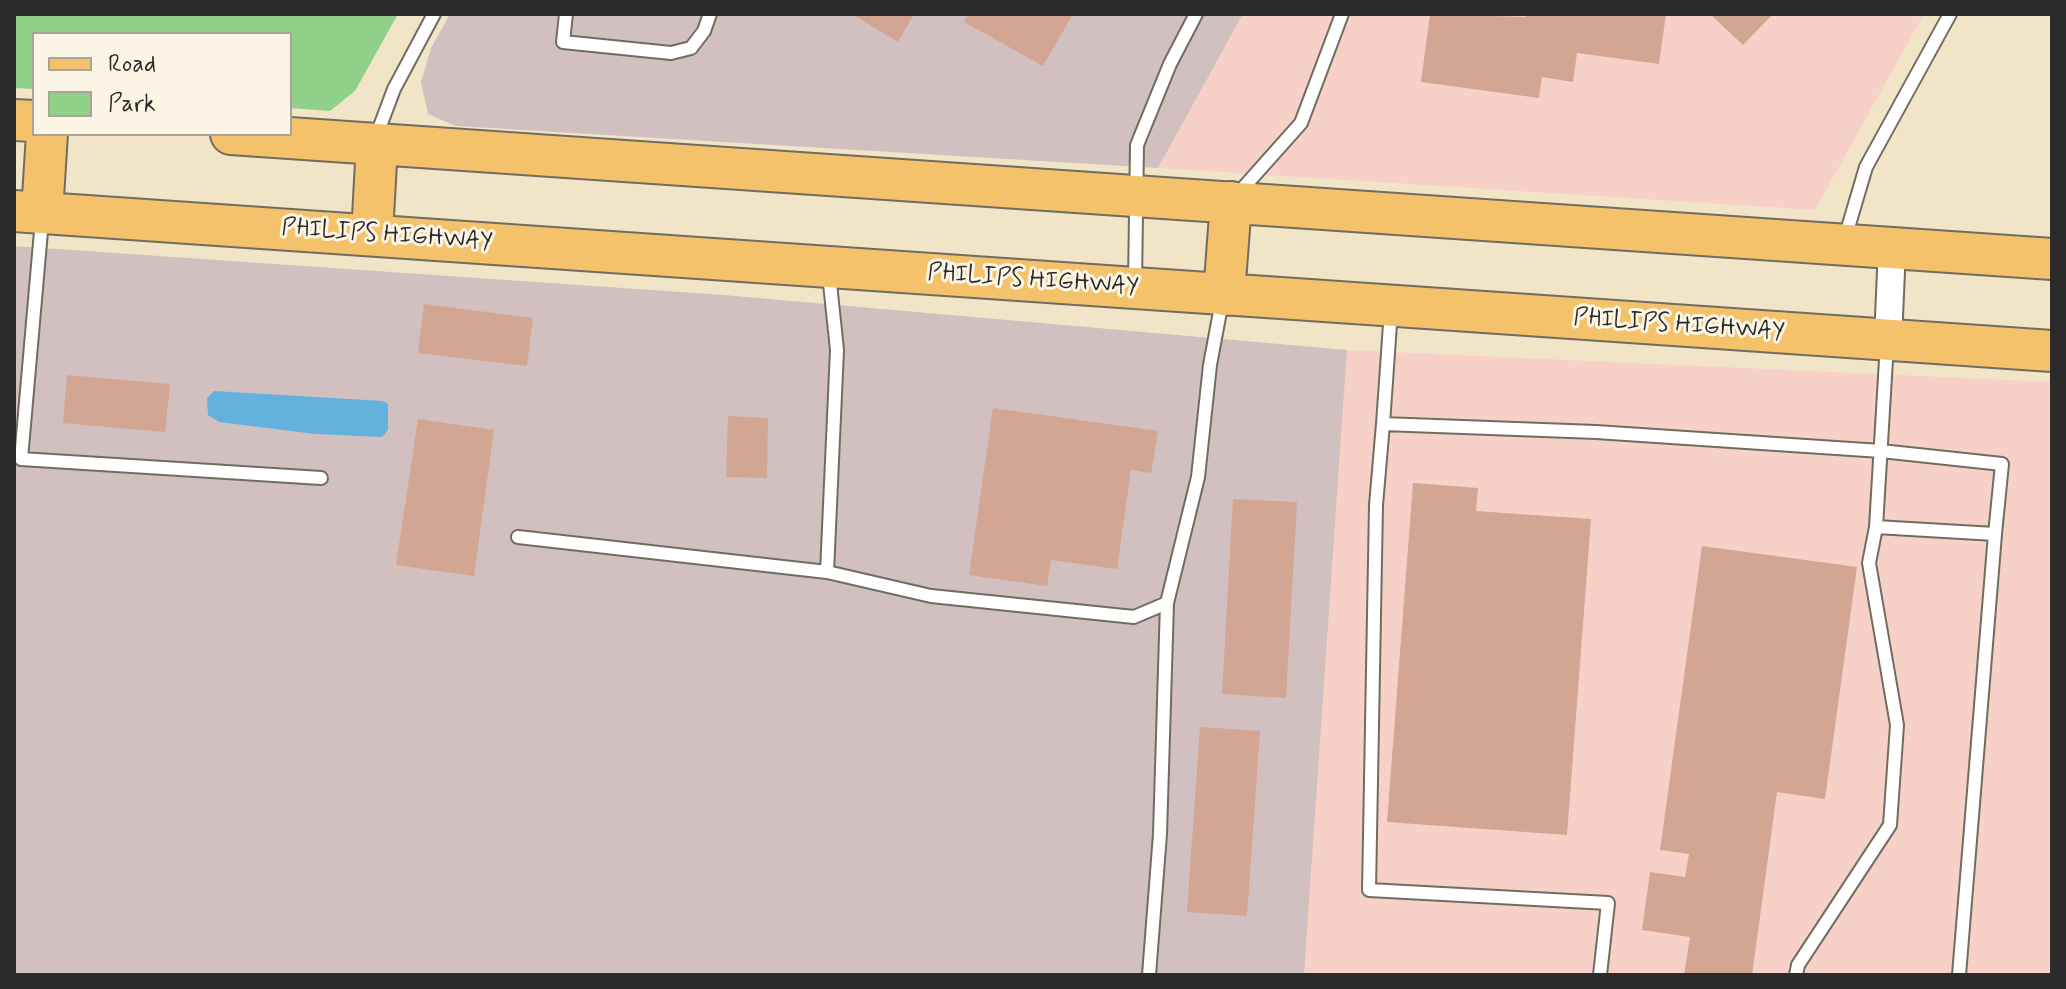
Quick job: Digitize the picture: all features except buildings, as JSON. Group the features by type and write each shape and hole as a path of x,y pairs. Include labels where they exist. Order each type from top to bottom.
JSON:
{"main road":[{"path":"28,212 47,136"},
{"path":"260,136 2052,259"},
{"path":"372,235 375,144"},
{"path":"1224,295 1231,202"},
{"name":"PHILIPS HIGHWAY","path":"28,212 2052,351"}],"street":[{"path":"1888,340 1892,248"}],"lane":[{"path":"375,144 394,89 434,14"},
{"path":"566,14 563,42 671,53 691,48 704,31 710,14"},
{"path":"1135,288 1137,145 1196,14"},
{"path":"1231,202 1301,123 1342,14"},
{"path":"1843,245 1866,167 1950,14"},
{"path":"28,212 21,459 321,478"},
{"path":"827,572 837,350 828,267"},
{"path":"1149,975 1160,834 1167,603 1198,477 1210,365 1224,295"},
{"path":"1391,306 1376,505 1369,890 1608,903 1600,975"},
{"path":"1796,975 1798,965 1890,825 1897,725 1869,563 1876,527 1888,340"},
{"path":"1383,424 1596,432 1881,451 2002,464 1959,975"},
{"path":"1876,527 1995,534"},
{"path":"518,537 827,572 931,596 1134,617 1167,603"}],"shaded area":[{"path":"450,14 1243,14 1158,168 456,126 428,114 421,82 431,48"},
{"path":"1243,14 1924,14 1815,210 1158,168"},
{"path":"14,246 724,295 1347,350 1304,975 14,975"},
{"path":"1347,350 2052,382 2052,975 1304,975"}],"green space":[{"path":"14,14 398,14 355,91 330,111 292,108 292,32 32,32 32,89 14,88"}],"water":[{"path":"214,391 383,401 388,404 388,430 382,437 315,434 219,422 208,415 207,398"}]}
